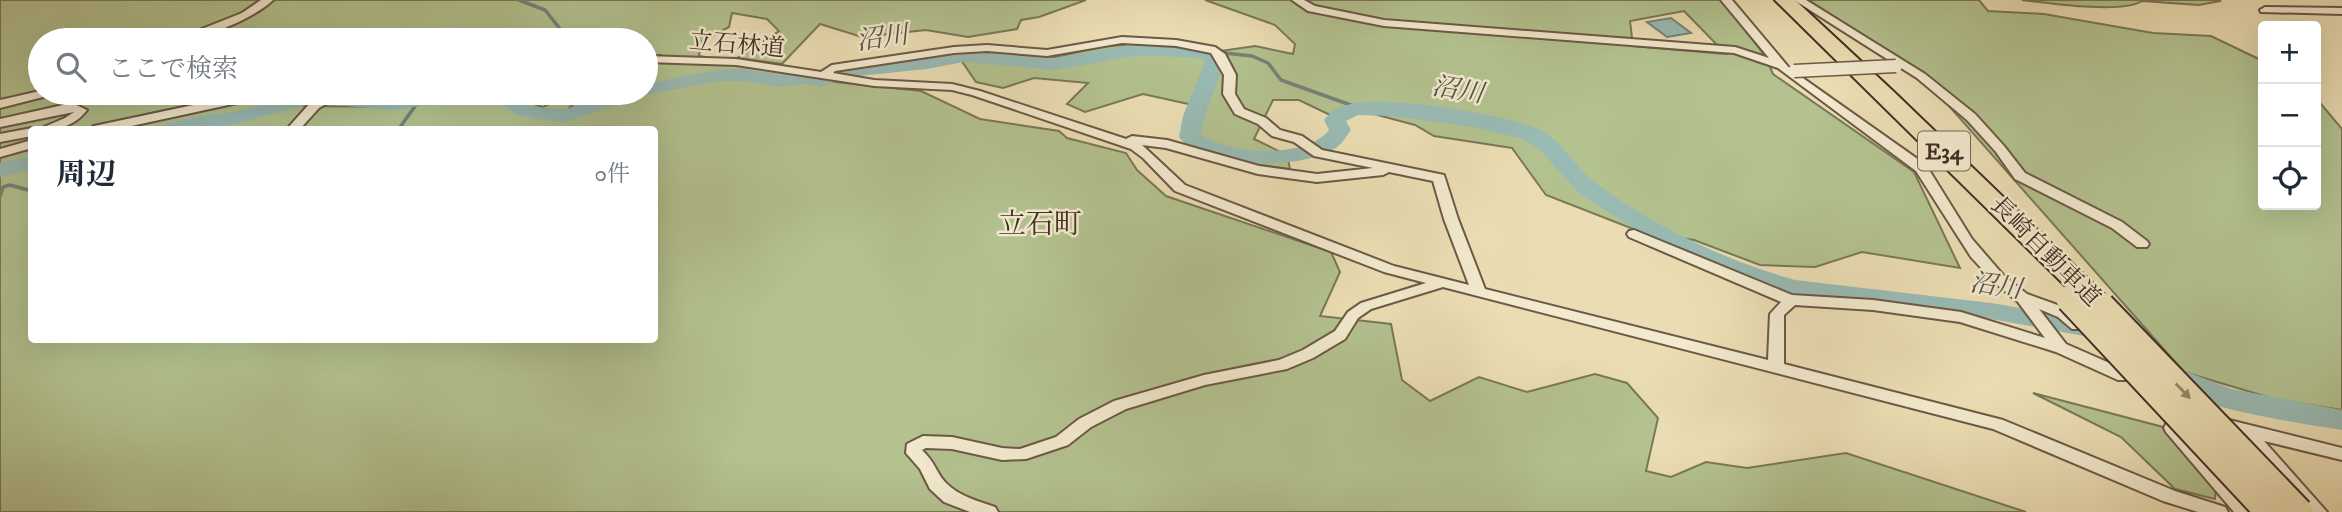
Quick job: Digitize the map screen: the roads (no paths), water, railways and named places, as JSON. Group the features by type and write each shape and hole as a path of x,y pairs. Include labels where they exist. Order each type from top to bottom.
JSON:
{"highway":[{"name":"長崎自動車道","path":"1767,0 1938,165 2070,309 2269,512"},
{"name":"長崎自動車道","path":"1784,0 1932,139 2101,306 2299,512"}],"street":[{"path":"211,28 246,15 268,0"},
{"path":"1297,0 1312,9 1384,23 1735,50 1787,69 1901,65"},
{"path":"1726,0 1787,69 1921,168 1978,259 2029,305 2061,348"},
{"path":"1799,0 1901,65 1971,117 2020,176 2117,225 2142,244"},
{"path":"2315,0 2342,5"},
{"path":"2265,10 2342,11"},
{"path":"824,75 832,68 954,50 987,48 1047,53 1122,40 1176,43 1215,50 1230,75 1229,94 1239,111 1262,121 1276,133 1298,139 1313,150 1440,178 1451,219 1479,291"},
{"name":"立石林道","path":"658,59 736,62 874,83 952,87 1120,140"},
{"path":"0,104 28,97"},
{"path":"112,126 210,105"},
{"path":"296,126 314,105"},
{"path":"0,123 72,107 81,110 79,115 54,126"},
{"path":"0,138 28,133"},
{"path":"1120,140 1167,144 1258,170 1317,178 1395,170"},
{"path":"1120,140 1145,151 1168,180 1180,188 1389,269 1997,424 2169,496 2218,512"},
{"path":"0,153 28,145"},
{"path":"1634,234 1791,300 1873,305 1961,317 2061,348 2124,376"},
{"path":"989,512 950,497 936,484 927,465 914,453 915,444 951,443 1020,455 1062,441 1085,424 1121,405 1164,390 1282,365 1300,358 1340,335 1353,315 1366,306 1442,282"},
{"path":"1776,368 1777,314 1782,306 1791,300"},
{"path":"2029,305 2070,309 2087,337 2167,421 2244,512"},
{"path":"2167,421 2224,424 2342,454"},
{"path":"2243,428 2318,512"}],"water":[{"path":"1671,18 1691,33 1667,37 1647,22"}],"waterway":[{"path":"519,0 545,10 559,28"},
{"name":"沼川","path":"658,88 721,75 743,75 780,81 803,78 822,80 846,71 927,63 964,56 1054,64 1140,49 1199,52 1214,56 1213,67 1194,116 1190,137 1202,146 1220,152 1268,157 1314,150 1331,142 1340,130 1335,120 1337,118 1358,109 1418,112 1498,125 1540,139 1588,189 1635,219 1660,234 1740,271 1793,288 1991,311 2091,329 2099,333"},
{"path":"1224,53 1252,56 1268,63 1281,80 1359,108"},
{"name":"沼川","path":"184,126 240,117 282,105"},
{"path":"401,126 416,105"},
{"name":"沼川","path":"516,105 524,111 564,117 599,105"},
{"path":"564,117 572,105"},
{"name":"沼川","path":"0,170 28,164"},
{"path":"0,196 3,187 10,185 28,190"},
{"name":"沼川","path":"2169,374 2188,384 2231,399 2342,420"}],"district":[{"name":"立石町","path":"1040,223"}]}
